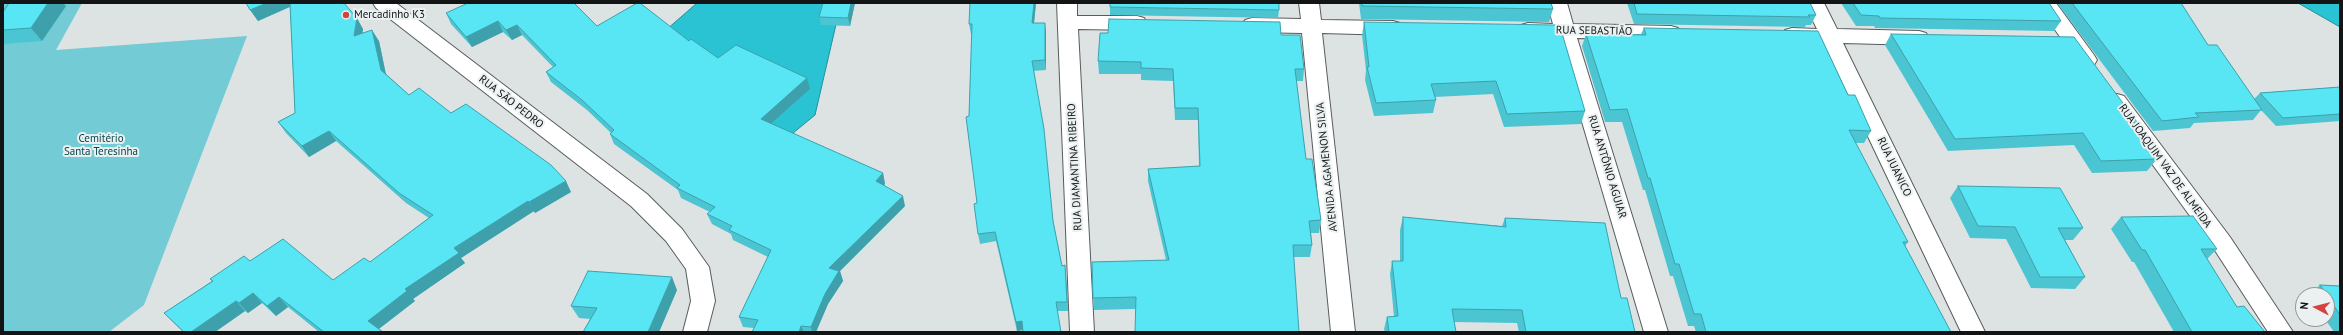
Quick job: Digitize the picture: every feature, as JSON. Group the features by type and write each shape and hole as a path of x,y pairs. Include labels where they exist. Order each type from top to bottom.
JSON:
{"street":[{"name":"RUA SÃO PEDRO","path":"383,3 639,200 674,235 697,267 703,301 695,332"},
{"name":"AVENIDA AGAMENON SILVA","path":"1309,3 1313,26 1343,332"},
{"name":"RUA ANTÔNIO AGUIAR","path":"1557,3 1656,332"},
{"name":"RUA JUANICO","path":"1814,3 1973,332"},
{"name":"RUA JOAQUIM VAZ DE ALMEIDA","path":"2046,3 2222,243 2281,332"},
{"path":"1067,12 1154,23"},
{"name":"RUA DIAMANTINA RIBEIRO","path":"1067,12 1082,332"},
{"path":"1234,25 1408,28"},
{"name":"RUA SEBASTIÃO","path":"1511,30 1688,33"},
{"path":"1776,35 1940,38"},
{"path":"2049,40 2072,40"}],"green space":[{"name":"Cemitério Santa Teresinha","path":"3,3 82,3 56,50 247,36 144,305 109,332 3,332"}],"shaded area":[{"path":"697,3 841,3 815,115 736,180 642,51"},
{"path":"2298,3 2340,3 2340,27"}],"building":[{"path":"9,3 48,3 31,28 3,30 3,12"},
{"path":"246,3 267,3 250,10"},
{"path":"290,3 344,3 357,18 354,36 372,30 381,70 409,95 419,88 451,113 466,104 551,165 566,181 529,202 528,201 454,248 459,253 405,289 407,291 368,321 383,332 324,332 279,297 267,306 253,293 239,303 236,301 191,332 184,332 164,313 213,281 210,279 244,256 250,261 283,239 333,280 364,258 370,262 433,215 399,193 329,131 302,146 278,122 295,113"},
{"path":"468,3 574,3 597,26 637,3 640,3 689,41 691,39 718,58 736,45 807,78 761,119 883,173 876,181 903,196 829,268 839,271 825,294 811,327 801,326 799,332 752,332 758,320 739,317 771,250 729,230 732,226 707,214 715,207 677,188 680,185 610,134 614,130 582,100 546,72 556,65 517,25 506,30 498,21 466,37 446,13"},
{"path":"823,3 851,3 848,18 819,17"},
{"path":"970,3 1034,3 1032,23 1045,23 1045,60 1032,61 1044,129 1053,221 1062,266 1065,265 1067,302 1056,302 1061,332 1023,332 1022,321 1016,322 995,232 978,234 974,204 977,203 966,117 969,116 972,24 969,24"},
{"path":"1110,3 1279,3 1279,10 1110,7"},
{"path":"1362,3 1551,3 1553,9 1362,6"},
{"path":"1634,3 1810,3 1816,15 1808,15 1810,17 1637,14"},
{"path":"1853,3 2049,3 2061,21 1880,18 1879,16 1861,15"},
{"path":"2072,3 2181,3 2208,45 2217,45 2262,110 2195,113 2199,117 2162,121"},
{"path":"1109,19 1280,22 1281,35 1300,35 1304,69 1295,69 1306,159 1312,159 1321,220 1309,221 1312,245 1293,245 1299,332 1135,332 1136,297 1093,298 1092,262 1169,260 1148,169 1200,166 1198,108 1175,108 1173,69 1141,68 1141,62 1098,61 1100,33 1108,33"},
{"path":"1364,22 1556,25 1557,33 1562,33 1585,111 1507,114 1496,81 1431,84 1436,100 1376,103 1367,67 1369,67"},
{"path":"1644,28 1818,31 1848,95 1855,95 1871,131 1849,130 1908,242 1903,242 1951,332 1706,332 1701,314 1694,314 1679,264 1675,264 1650,178 1648,178 1627,109 1610,110 1586,34 1646,35"},
{"path":"1891,34 2074,37 2137,122 2130,123 2157,159 2101,161 2083,133 1955,139"},
{"path":"2340,87 2340,114 2283,118 2260,93"},
{"path":"1958,186 2060,188 2083,228 2058,228 2085,277 2040,277 2015,227 1978,226"},
{"path":"2193,216 2217,249 2201,249 2237,307 2244,306 2265,332 2192,332 2145,250 2142,250 2121,217"},
{"path":"1403,217 1506,227 1505,218 1605,223 1621,298 1627,298 1635,332 1526,332 1522,310 1452,309 1456,332 1389,332 1387,317 1398,316 1392,261 1403,261"},
{"path":"588,271 672,277 648,332 583,332 597,308 571,306"},
{"path":"2320,285 2340,286 2340,315 2335,307 2335,287 2321,287"}],"place":[{"name":"Mercadinho K3","path":"346,15"}]}
